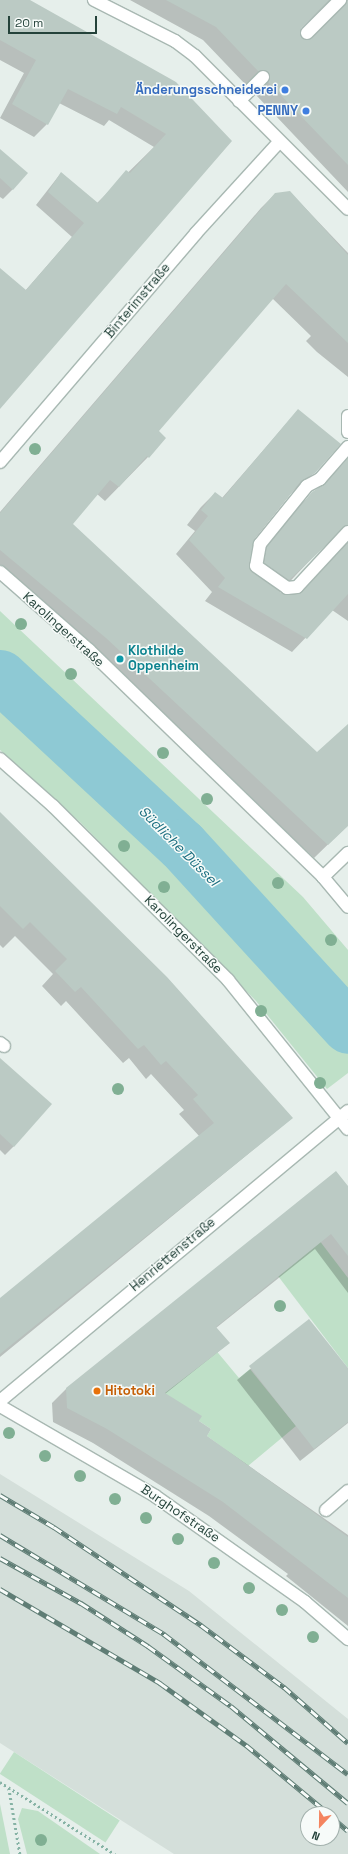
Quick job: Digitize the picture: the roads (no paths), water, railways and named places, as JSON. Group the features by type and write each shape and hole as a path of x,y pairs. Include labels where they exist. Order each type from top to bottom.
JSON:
{"street":[{"path":"94,0 175,42 195,56 279,142 348,209"},
{"path":"307,33 340,0"},
{"path":"239,101 264,77"},
{"name":"Binterimstraße","path":"0,462 196,232 279,142"},
{"path":"348,416 348,432"},
{"path":"348,447 320,479 307,486 260,544 256,566 287,588 297,587 348,532"},
{"name":"Karolingerstraße","path":"0,572 88,650 323,877 348,907"},
{"name":"Karolingerstraße","path":"0,759 53,806 228,980 344,1114 348,1129"},
{"path":"323,877 348,853"},
{"name":"Henriettenstraße","path":"0,1401 344,1114"},
{"name":"Burghofstraße","path":"0,1406 155,1496 305,1602 348,1639"},
{"path":"326,1510 348,1490"}],"waterway":[{"name":"Südliche Düssel","path":"0,676 182,845 348,1027"}],"railway":[{"path":"0,1495 54,1527 201,1625 284,1687 348,1743"},
{"path":"0,1535 164,1634 348,1774"},
{"path":"0,1558 81,1603 148,1646 231,1706 348,1803"},
{"path":"0,1589 160,1683 246,1745 319,1806"},
{"path":"340,1824 348,1831"}],"place":[{"name":"Änderungsschneiderei","path":"285,90"},
{"name":"PENNY","path":"306,111"},
{"name":"Klothilde Oppenheim","path":"120,659"},
{"name":"Hitotoki","path":"97,1391"}]}
